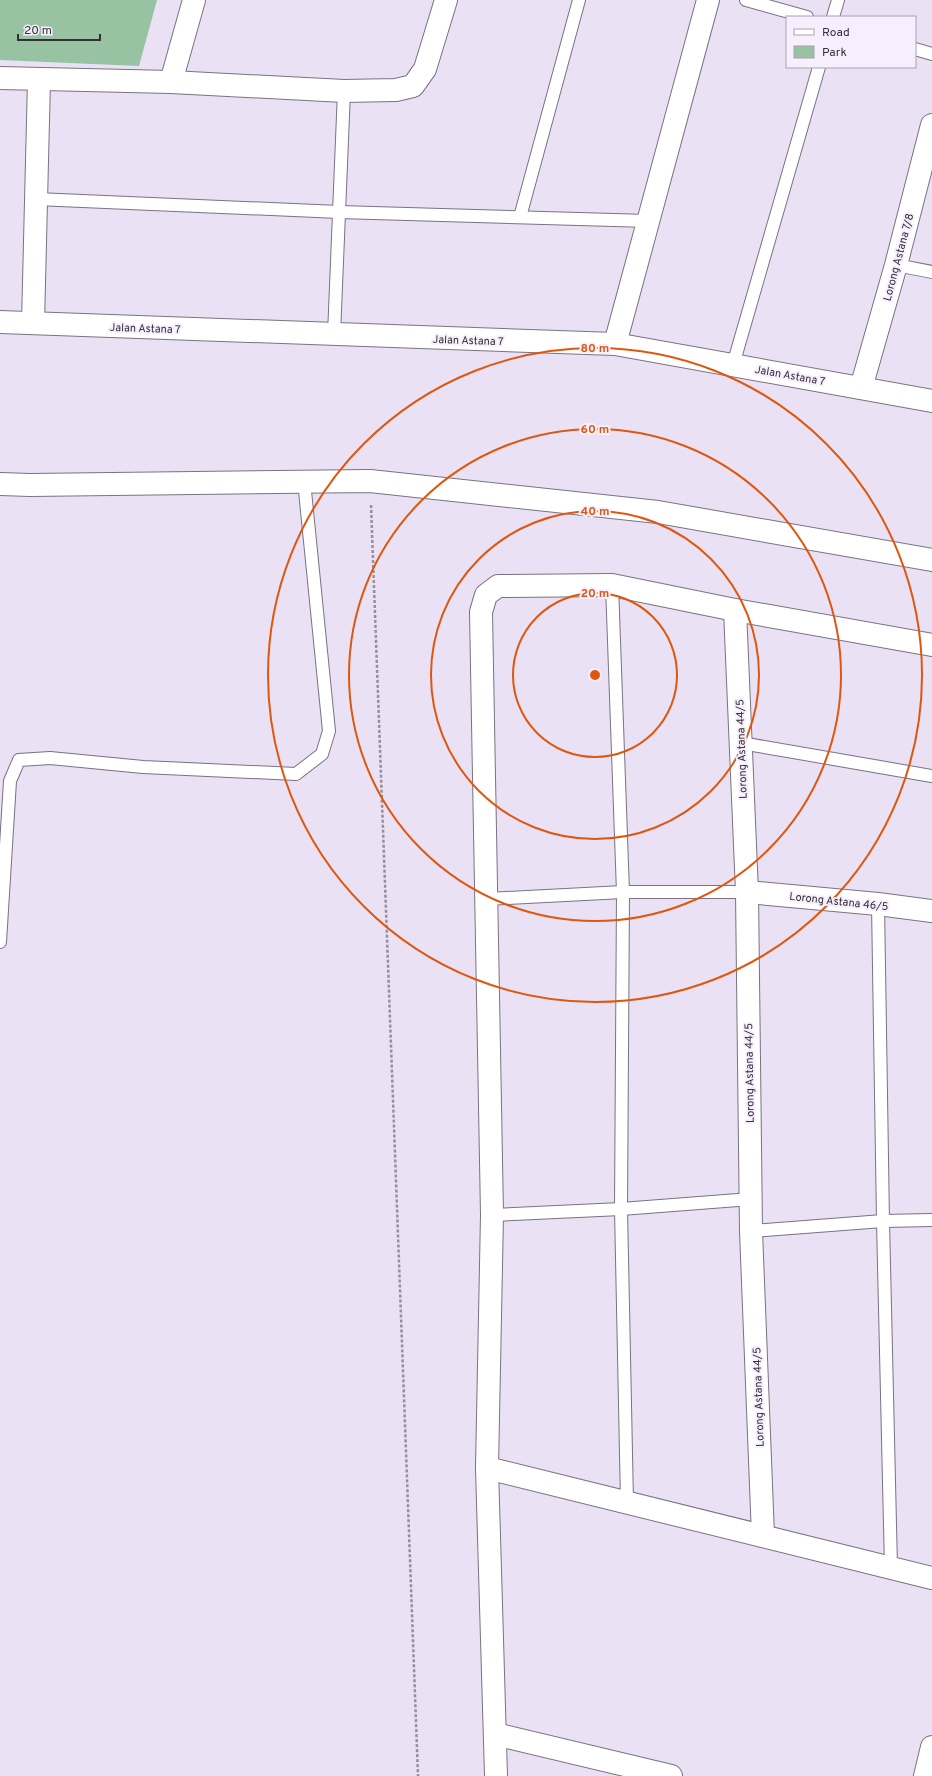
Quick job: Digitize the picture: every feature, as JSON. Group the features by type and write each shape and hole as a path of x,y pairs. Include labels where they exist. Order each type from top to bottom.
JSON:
{"street":[{"path":"171,82 194,0"},
{"path":"0,78 171,82 344,91 396,90 413,86 425,69 446,0"},
{"path":"616,344 708,0"},
{"path":"33,323 39,80"},
{"name":"Lorong Astana 7/8","path":"861,388 929,146 932,125"},
{"name":"Jalan Astana 7","path":"0,322 616,344 932,401"},
{"path":"0,484 30,485 370,481 658,512 932,560"},
{"path":"496,1776 487,1468 492,1215 481,612 486,596 498,586 612,585 735,610 932,645"},
{"name":"Lorong Astana 44/5","path":"735,610 747,892 751,1199 763,1536"},
{"name":"Lorong Astana 46/5","path":"747,892 878,904 932,911"},
{"path":"487,1468 932,1578"},
{"path":"495,1734 671,1776"},
{"path":"925,1776 932,1747"}],"lane":[{"path":"520,217 579,0"},
{"path":"746,0 803,16"},
{"path":"833,16 838,0"},
{"path":"916,49 932,54"},
{"path":"733,364 819,68"},
{"path":"334,335 344,91"},
{"path":"36,199 339,212 649,221"},
{"path":"896,265 932,272"},
{"path":"0,942 10,781 19,760 50,758 143,767 296,774 322,754 329,731 304,481"},
{"path":"612,585 623,892 621,1209 627,1502"},
{"path":"741,743 932,776"},
{"path":"487,899 623,892 747,892"},
{"path":"878,904 883,1221 891,1568"},
{"path":"492,1215 621,1209 751,1199"},
{"path":"752,1231 883,1221 932,1220"}],"path":[{"path":"370,481 418,1776"}],"green space":[{"path":"0,0 157,0 139,66 0,60"}]}
